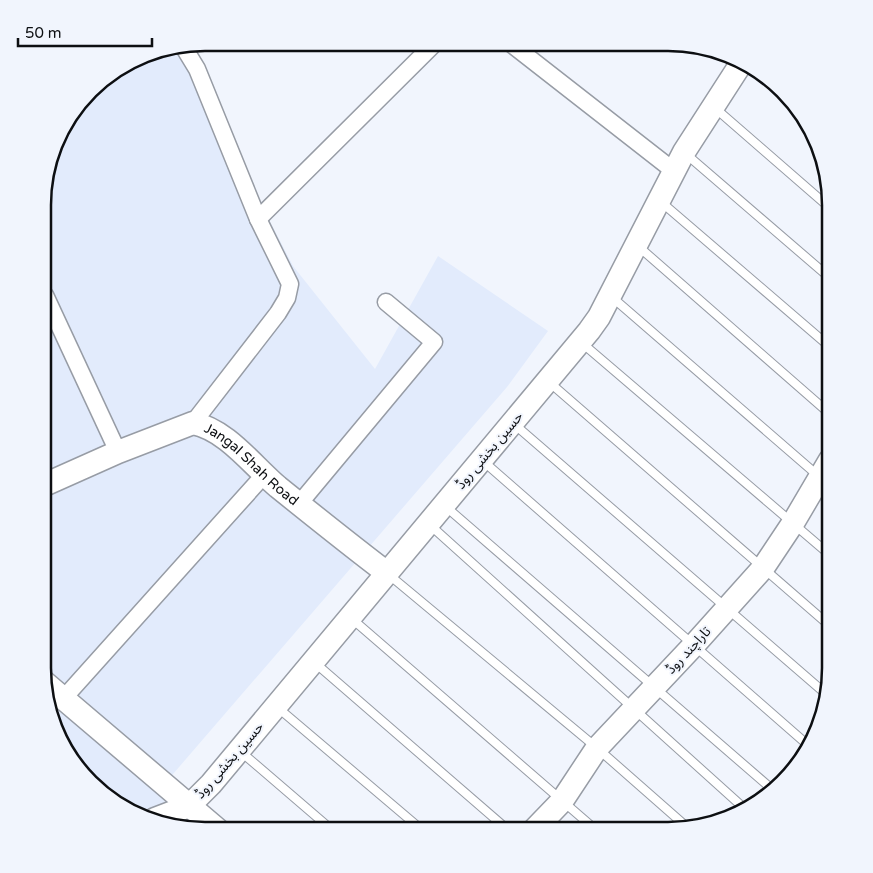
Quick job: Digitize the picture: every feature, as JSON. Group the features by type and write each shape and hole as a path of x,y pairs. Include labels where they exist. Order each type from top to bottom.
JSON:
{"street":[{"path":"258,219 427,51"},
{"path":"521,51 679,162"},
{"path":"187,53 197,69 258,219 290,284 287,298 278,313 193,423"},
{"name":"حسین بخشی روڈ","path":"189,806 548,381 599,317 679,162 738,68"},
{"path":"299,504 434,342 386,302"},
{"path":"51,308 118,452"},
{"name":"Jangal Shah Road","path":"52,483 118,452 193,423 206,426 219,433 264,475 387,573"},
{"path":"63,699 264,475"},
{"name":"تاراچند روڈ","path":"543,821 562,802 597,748 763,568 821,483"},
{"path":"53,690 207,821"},
{"path":"163,816 189,806"}],"lane":[{"path":"713,106 821,200"},
{"path":"679,162 821,271"},
{"path":"659,200 821,340"},
{"path":"635,244 821,406"},
{"path":"609,295 821,469"},
{"path":"580,342 821,547"},
{"path":"548,381 821,618"},
{"path":"512,422 820,689"},
{"path":"482,459 803,741"},
{"path":"444,504 767,785"},
{"path":"428,524 739,804"},
{"path":"387,573 597,748 680,821"},
{"path":"349,617 585,821"},
{"path":"313,660 498,821"},
{"path":"275,705 411,821"},
{"path":"238,750 321,821"}],"shaded area":[{"path":"183,53 293,266 375,369 438,256 548,331 507,387 167,781 219,821 175,819 156,814 120,796 96,777 72,745 63,727 54,698 52,678 51,205 54,175 63,146 72,128 89,104 104,89 128,72 156,59"}]}
